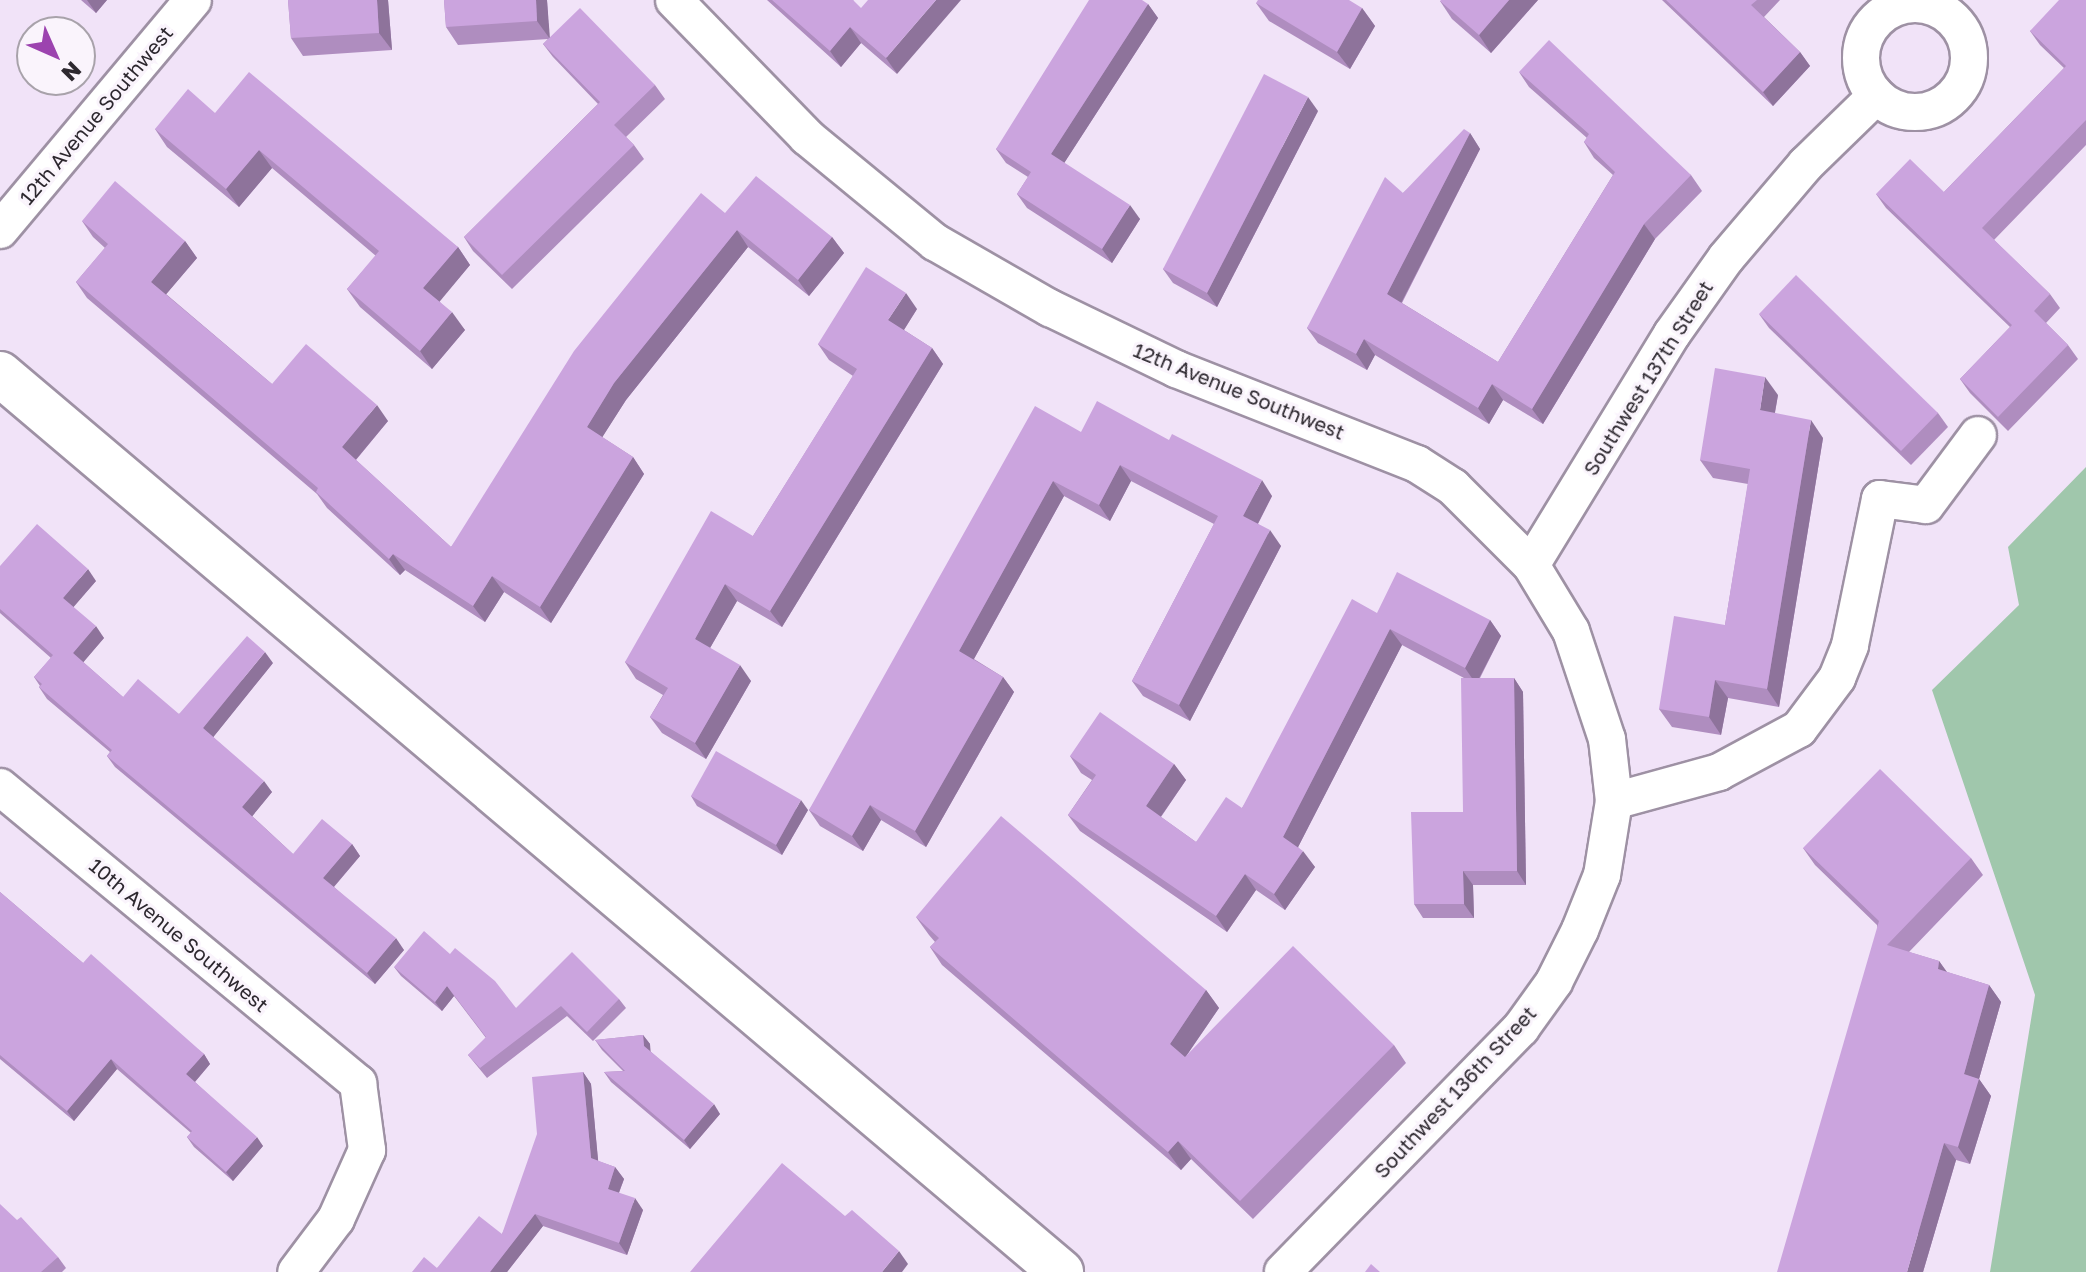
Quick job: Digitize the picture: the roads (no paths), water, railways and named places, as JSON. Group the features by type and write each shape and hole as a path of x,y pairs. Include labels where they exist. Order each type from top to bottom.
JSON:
{"main road":[{"path":"6,392 1061,1272"}],"street":[{"name":"12th Avenue Southwest","path":"0,230 193,0"},
{"name":"12th Avenue Southwest","path":"674,0 807,137 935,242 1050,308 1176,369 1417,464 1453,487 1531,565 1571,631 1593,687 1607,739 1614,801"},
{"name":"Southwest 137th Street","path":"1531,565 1672,334 1726,258 1806,164 1876,96"},
{"path":"1614,801 1719,772 1799,729 1837,678 1850,645 1880,499 1926,505 1978,435"},
{"name":"10th Avenue Southwest","path":"0,787 358,1083 367,1150 336,1219 296,1272"},
{"name":"Southwest 136th Street","path":"1283,1272 1521,1028 1554,982 1602,875 1614,801"}]}
